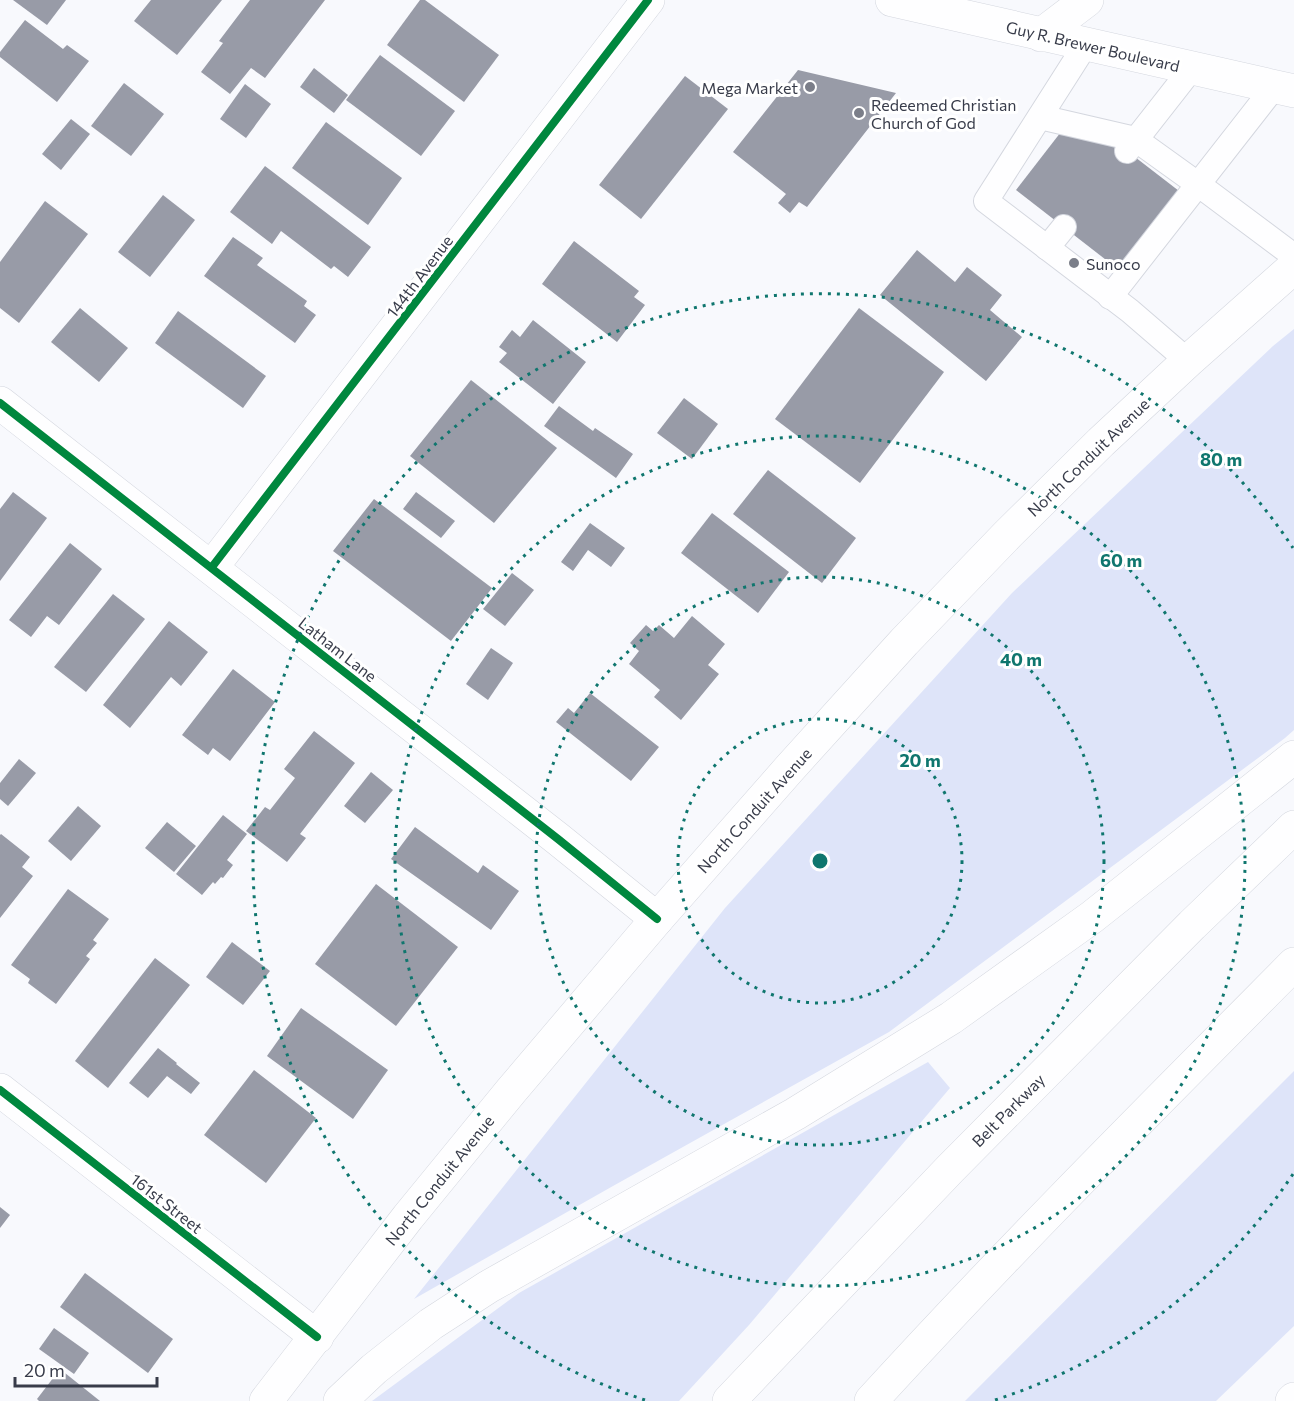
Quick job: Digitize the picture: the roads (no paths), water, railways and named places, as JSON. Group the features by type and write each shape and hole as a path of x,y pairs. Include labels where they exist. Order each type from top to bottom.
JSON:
{"main road":[{"name":"144th Avenue","path":"212,567 648,0"},
{"name":"Guy R. Brewer Boulevard","path":"892,0 1285,88"},
{"path":"1041,35 1087,0"},
{"name":"North Conduit Avenue","path":"266,1401 408,1217 511,1091 657,919 904,642 1101,442 1294,267"},
{"name":"Latham Lane","path":"0,403 212,567 657,919"},
{"path":"340,1401 374,1369 430,1324 488,1287 795,1114 951,1018 1092,917 1294,757"},
{"name":"Belt Parkway","path":"729,1401 958,1161 1294,827"},
{"path":"872,1401 1120,1138 1294,964"},
{"name":"161st Street","path":"0,1090 316,1337"}],"lane":[{"path":"1086,44 986,201 1188,361"},
{"path":"1131,145 1192,68"},
{"path":"1110,297 1198,185 1285,88"},
{"path":"1040,117 1131,145 1198,185 1294,256"},
{"path":"1047,248 1064,227"}],"place":[{"name":"Mega Market","path":"810,87"},
{"name":"Redeemed Christian Church of God","path":"859,113"},
{"name":"Sunoco","path":"1074,263"}]}
